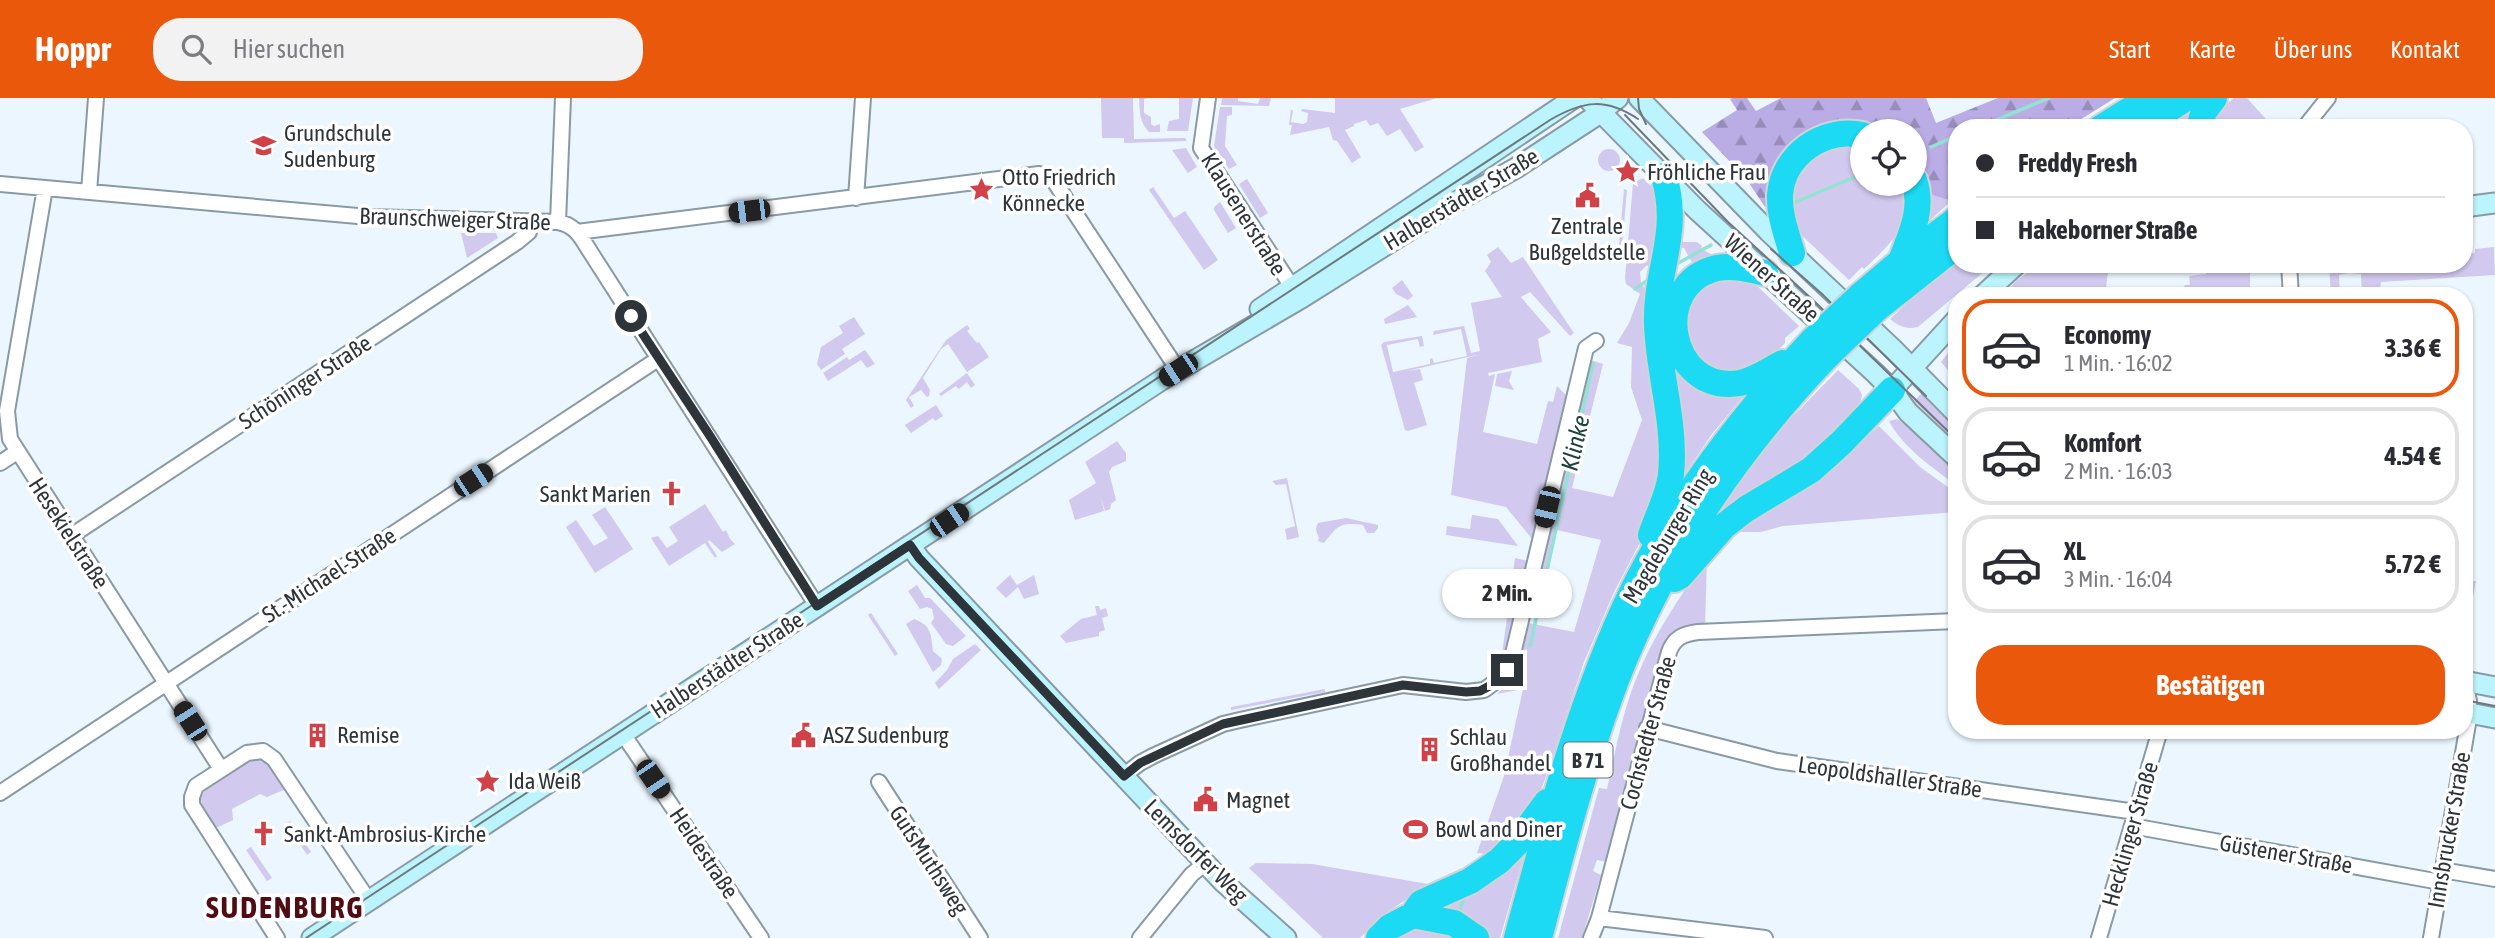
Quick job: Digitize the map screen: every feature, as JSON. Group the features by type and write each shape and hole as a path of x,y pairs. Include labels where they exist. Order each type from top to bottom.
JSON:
{"highway":[{"path":"2115,119 2149,98"},
{"path":"2153,119 2186,98"},
{"path":"2202,119 2214,98"},
{"path":"1793,253 1781,204 1783,180 1790,165 1810,145 1834,134 1850,135"},
{"path":"1625,607 1671,477 1672,432 1657,324 1672,215 1664,176"},
{"path":"1900,262 1918,214 1918,196"},
{"name":"Magdeburger Ring","path":"1868,303 1900,262 1948,226"},
{"name":"Magdeburger Ring","path":"1517,938 1557,790 1587,699 1625,607 1662,538 1705,471 1737,429 1813,350 1868,303 1948,251"},
{"path":"1765,273 1729,267 1716,268 1693,281 1679,301 1675,313 1674,327 1678,349 1696,372 1730,384 1749,381 1813,350"},
{"name":"Magdeburger Ring","path":"1539,938 1595,737 1618,676 1657,589 1682,543 1730,469 1787,399 1813,350"},
{"path":"1657,589 1679,576 1713,535 1731,519 1798,479 1820,462 1892,390"},
{"path":"1420,917 1420,903 1470,881 1507,854 1557,790"},
{"path":"1379,938 1391,928 1420,917 1454,923 1476,938"}],"street":[{"path":"89,192 96,98"},
{"path":"558,222 563,98"},
{"path":"856,198 863,98"},
{"name":"Klausenerstraße","path":"1208,98 1201,148 1296,292"},
{"name":"Halberstädter Straße","path":"325,934 369,901 1296,292 1574,98"},
{"name":"Halberstädter Straße","path":"1296,292 1516,168 1594,105 1618,98"},
{"name":"Wiener Straße","path":"1639,98 1726,189 1948,405"},
{"path":"2311,119 2328,98"},
{"name":"Wiener Straße","path":"1594,105 1765,273 1792,295 1892,390 1909,412 1948,449"},
{"name":"Braunschweiger Straße","path":"0,184 369,218 558,222 569,225 577,232 1046,175 1052,179 1178,370"},
{"name":"Hesekielstraße","path":"45,188 7,411 8,433 17,452 221,769"},
{"path":"2473,205 2495,203"},
{"name":"Schöninger Straße","path":"71,536 517,242 529,232 529,223"},
{"path":"577,232 817,606"},
{"path":"1992,287 2007,273"},
{"path":"1892,390 1948,329"},
{"path":"1124,776 1140,763 1223,724 1403,685 1470,692 1488,688 1497,682 1512,658 1586,348 1596,341"},
{"name":"St.-Michael-Straße","path":"0,793 658,359"},
{"path":"0,463 17,452"},
{"name":"Lemsdorfer Weg","path":"910,545 919,558 1206,863 1286,938"},
{"name":"Cochstedter Straße","path":"1591,938 1599,918 1647,728 1671,646 1684,635 1803,626 1948,621"},
{"path":"2473,683 2495,687"},
{"path":"2473,714 2495,718"},
{"name":"Leopoldshaller Straße","path":"1647,728 1777,761 2134,819"},
{"name":"Heidestraße","path":"623,734 761,938"},
{"name":"Hecklinger Straße","path":"2099,938 2157,739"},
{"name":"Innsbrucker Straße","path":"2431,938 2463,739"},
{"path":"277,938 192,805 196,786 250,752 262,751 272,756 369,901"},
{"name":"GutsMuthsweg","path":"878,782 981,938"},
{"name":"Güstener Straße","path":"2134,819 2441,876 2495,879"},
{"path":"1140,938 1192,874 1206,863"},
{"path":"1599,918 1765,938"}],"shaded area":[{"path":"1101,98 1133,98 1134,139 1185,138 1187,141 1124,143 1124,138 1102,138"},
{"path":"1139,98 1148,98 1144,99 1144,113 1151,117 1151,124 1160,124 1160,132 1149,132 1143,124"},
{"path":"1179,98 1193,98 1188,131 1167,131 1169,121 1179,119"},
{"path":"1222,98 1238,98 1238,101 1258,104 1260,98 1271,98 1269,106 1221,105"},
{"path":"1335,98 1437,98 1400,109 1424,147 1415,152 1400,129 1387,136 1378,123 1370,126 1366,120 1345,130 1361,157 1352,163 1337,141 1333,140 1329,127 1290,135 1291,110 1291,122 1303,124 1307,122 1308,113 1301,111 1302,109 1335,113"},
{"path":"2234,98 2247,98 2266,119 2211,119"},
{"path":"2198,102 2193,119 2170,119"},
{"path":"1220,107 1232,107 1232,115 1227,116 1225,146 1237,165 1229,169 1214,146"},
{"path":"1850,144 1850,196 1907,196 1906,215 1898,233 1878,256 1849,280 1796,230 1789,187 1813,152"},
{"path":"1186,148 1197,167 1188,173 1172,150"},
{"path":"1605,149 1613,149 1620,156 1620,164 1613,171 1605,171 1598,164 1598,156"},
{"path":"1643,178 1657,192 1659,263 1646,266 1640,272 1641,283 1646,290 1665,462 1645,533 1614,592 1584,662 1543,785 1523,820 1488,854 1477,853 1504,776 1523,689 1497,694 1508,683 1528,623 1574,632 1601,540 1557,530 1544,593 1534,592 1587,359 1603,364 1572,488 1613,497 1642,420 1631,387 1632,347 1617,343 1629,323 1640,294 1626,284 1625,278 1633,183"},
{"path":"1247,179 1268,213 1260,218 1239,184"},
{"path":"1153,187 1174,218 1185,211 1218,260 1204,270 1149,190"},
{"path":"1624,189 1627,190 1621,258 1618,258"},
{"path":"1927,193 1948,200 1948,204 1926,224"},
{"path":"1220,202 1236,228 1228,233 1214,210"},
{"path":"461,233 496,233 498,238 467,258"},
{"path":"1675,242 1697,242 1702,246 1701,249 1711,254 1714,262 1665,306 1669,279 1682,275 1694,266 1684,248 1675,246"},
{"path":"1498,247 1511,263 1523,257 1574,333 1570,336 1530,292 1520,296 1551,332 1538,339 1542,362 1488,373 1489,376 1495,374 1483,432 1537,444 1548,401 1553,402 1557,386 1566,395 1533,540 1506,507 1451,495 1467,358 1481,354 1407,371 1420,369 1423,380 1414,383 1427,425 1408,431 1405,430 1381,345 1384,342 1422,336 1424,346 1420,347 1418,339 1387,345 1393,372 1430,364 1432,358 1434,363 1467,356 1461,329 1433,335 1434,331 1464,326 1471,353 1480,351 1471,303 1502,297 1485,271 1491,262 1487,255"},
{"path":"2494,247 2495,275 2381,282 2380,287 2362,287 2361,274 2352,273 2473,273 2475,249"},
{"path":"1948,265 1948,273 1982,273 1966,287 1948,287 1948,302 1918,327 1903,327 1890,319"},
{"path":"2027,273 2108,273 2106,287 2010,287"},
{"path":"2250,273 2250,287 2184,287 2190,285 2189,276"},
{"path":"2330,273 2348,273 2339,275 2340,287 2330,287"},
{"path":"1720,276 1755,284 1799,326 1785,338 1785,343 1778,350 1766,359 1728,374 1692,355 1682,318 1702,285"},
{"path":"1402,280 1413,296 1408,300 1396,294 1392,288"},
{"path":"1408,305 1417,317 1385,324 1384,319"},
{"path":"854,317 865,334 842,349 845,354 821,370 817,364 821,347 843,333 839,326"},
{"path":"967,325 970,329 967,331 989,357 967,372 948,344 941,349 923,378 930,390 929,396 921,390 909,397 914,406 911,408 906,400 946,340"},
{"path":"1669,346 1746,393 1712,434 1681,479"},
{"path":"865,350 875,364 867,368 861,360 828,381 823,373 847,357 849,360"},
{"path":"1948,353 1948,370 1941,362"},
{"path":"1838,370 1859,389 1862,395 1859,408 1812,458 1716,517 1769,441"},
{"path":"1512,371 1509,381 1514,390 1495,386 1497,374"},
{"path":"967,373 975,385 971,388 967,382 959,389 956,386 941,396 939,394"},
{"path":"1925,390 1948,413 1948,434 1914,401"},
{"path":"936,405 943,416 935,421 933,418 911,433 905,425"},
{"path":"1897,419 1909,426 1948,460 1948,479 1902,440 1889,421"},
{"path":"1879,426 1920,467 1948,487 1948,513 1783,526 1761,532 1730,532 1831,469"},
{"path":"1117,441 1126,453 1126,461 1112,467 1109,472 1116,500 1110,509 1105,511 1101,498 1104,511 1075,520 1069,500 1096,483 1085,462"},
{"path":"1287,478 1299,537 1287,540 1285,529 1295,526 1286,484 1276,485 1272,481"},
{"path":"705,504 723,532 726,530 735,544 722,552 709,540 717,556 715,558 705,543 669,566 651,538 658,536 667,548 678,541 669,527"},
{"path":"605,507 633,549 595,573 566,527 576,520 594,546 608,538 592,515"},
{"path":"1472,515 1498,519 1518,546 1446,535 1447,526 1470,529"},
{"path":"1346,518 1378,525 1378,528 1374,533 1367,533 1363,525 1344,525 1336,529 1324,543 1318,541 1318,523"},
{"path":"1515,558 1528,561 1507,654 1502,654"},
{"path":"1707,558 1705,627 1689,627 1678,631 1662,653 1607,862 1597,860 1593,871 1601,875 1582,938 1558,938 1599,788 1607,789 1623,720 1636,679 1659,632"},
{"path":"1010,575 1017,585 1034,575 1039,594 1024,599 1018,587 1006,598 996,588"},
{"path":"917,585 925,598 930,598 966,636 953,646 946,644 931,623 934,618 932,609 920,609 908,591"},
{"path":"1095,606 1099,606 1100,610 1106,608 1108,616 1102,618 1105,630 1099,632 1099,636 1066,643 1060,636 1081,619 1097,615"},
{"path":"871,613 898,654 895,656 868,615"},
{"path":"914,619 927,628 933,651 942,659 941,665 933,672 906,624"},
{"path":"975,644 981,650 939,689 935,683 953,659"},
{"path":"1325,689 1325,692 1231,710 1231,707"},
{"path":"258,758 270,764 286,789 267,797 260,794 232,809 233,820 216,828 203,807 203,793 225,773"},
{"path":"290,821 311,852 307,855 286,823"},
{"path":"251,847 272,878 267,881 246,850"},
{"path":"1517,857 1523,859 1500,938 1393,938 1447,904 1487,885 1502,874"},
{"path":"1256,863 1312,864 1428,884 1381,917 1360,938 1323,938 1249,868"}],"green space":[{"path":"1747,98 1756,111 1781,98 1926,98 1936,123 1998,98 2115,98 2081,119 1948,119 1948,200 1927,193 1927,119 1850,119 1850,129 1831,129 1772,204 1765,207 1747,180 1702,132 1737,110 1730,99"}],"waterway":[{"name":"Klinke","path":"1999,119 2049,98"},
{"name":"Klinke","path":"1931,147 1948,140"},
{"name":"Klinke","path":"1791,204 1850,179"},
{"name":"Klinke","path":"1673,266 1711,245"},
{"name":"Klinke","path":"1635,289 1651,278"},
{"name":"Klinke","path":"1530,646 1593,363"},
{"name":"Klinke","path":"1458,913 1466,894"}],"tram line":[{"path":"1638,98 1639,109 1646,124"},
{"path":"306,938 1550,120 1574,108 1595,104 1616,107 1638,119"},
{"path":"1625,115 1728,222 1948,431"},
{"path":"1771,249 1822,294 1926,396"},
{"path":"2473,702 2495,706"}],"place":[{"name":"Grundschule Sudenburg","path":"264,146"},
{"name":"Fröhliche Frau","path":"1627,172"},
{"name":"Otto Friedrich Könnecke","path":"982,190"},
{"name":"Zentrale Bußgeldstelle","path":"1587,196"},
{"name":"Sankt Marien","path":"671,494"},
{"name":"Remise","path":"317,735"},
{"name":"ASZ Sudenburg","path":"803,735"},
{"name":"Schlau Großhandel","path":"1430,750"},
{"name":"Ida Weiß","path":"488,781"},
{"name":"Magnet","path":"1206,800"},
{"name":"Bowl and Diner","path":"1415,829"},
{"name":"Sankt-Ambrosius-Kirche","path":"264,834"}],"district":[{"name":"SUDENBURG","path":"285,907"}],"route":[{"path":"631,316 817,606 910,545 919,558 1124,776 1140,763 1223,724 1403,685 1480,691 1497,682 1507,670"}]}
